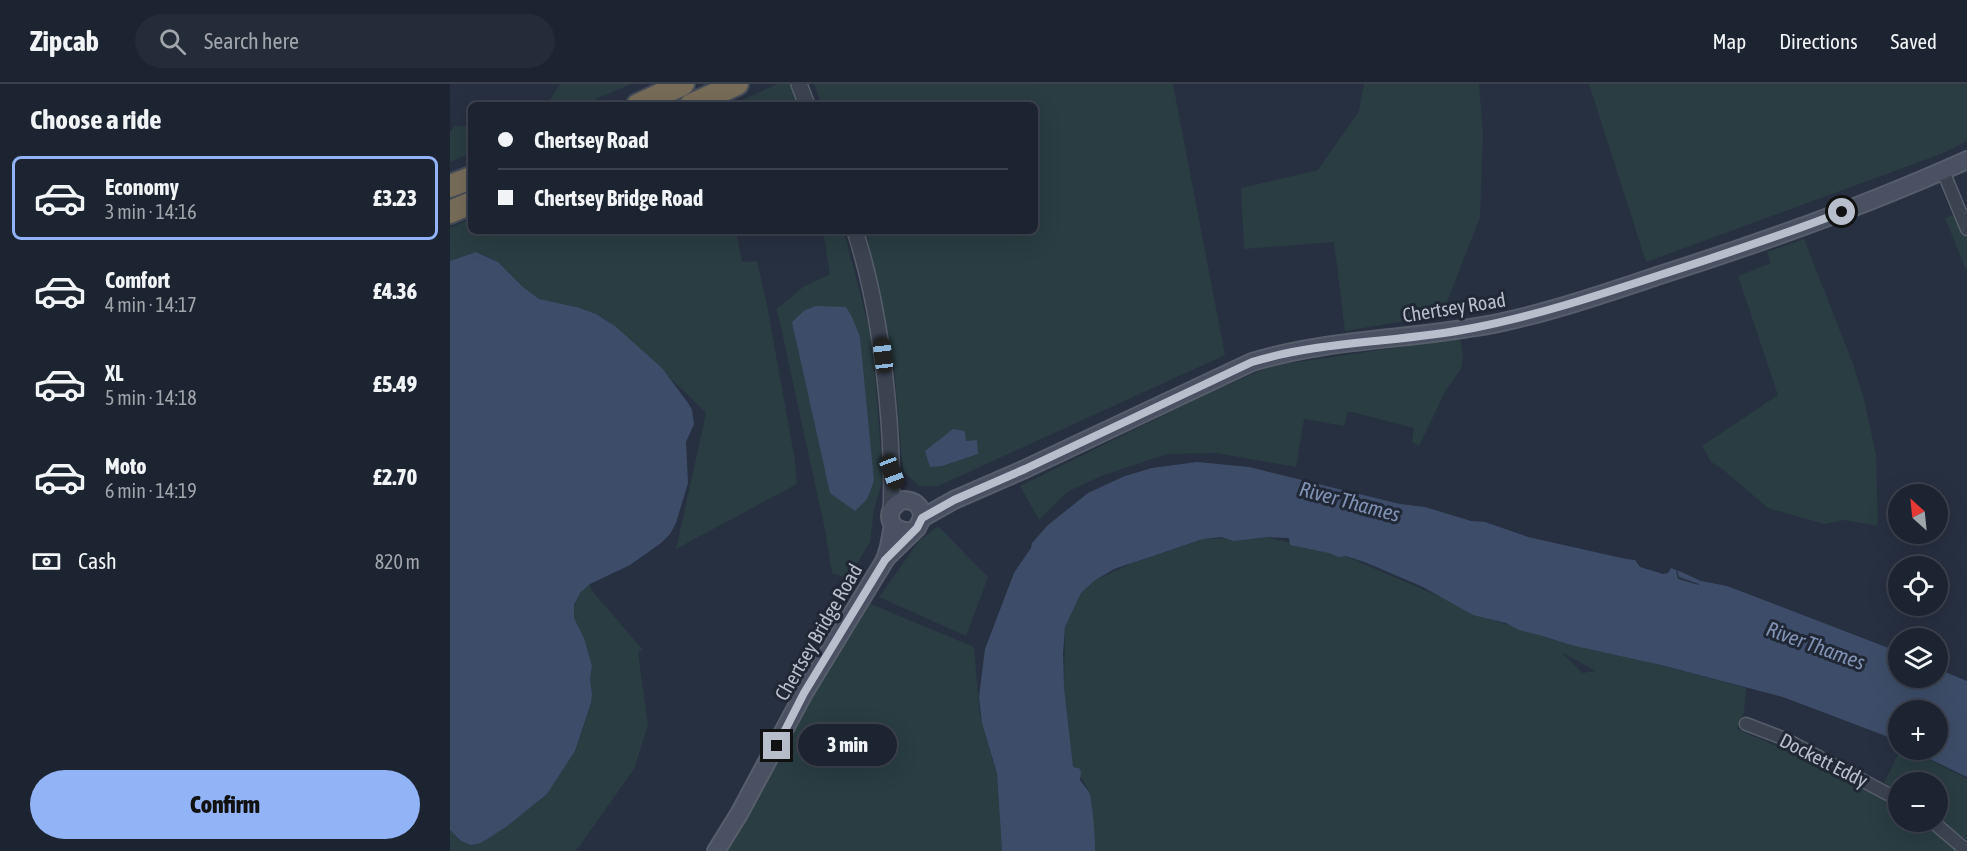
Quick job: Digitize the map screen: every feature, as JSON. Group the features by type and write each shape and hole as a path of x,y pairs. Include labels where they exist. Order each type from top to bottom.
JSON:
{"highway":[{"path":"644,102 683,84"},
{"path":"698,102 737,84"},
{"path":"450,186 468,179"},
{"path":"450,212 468,205"}],"main road":[{"name":"Chertsey Road","path":"915,514 954,500 1025,469 1252,362 1278,354 1339,344 1465,330 1506,322 1556,308 1803,227 1967,160"},
{"path":"898,502 915,514 899,531 892,518 898,502"},
{"name":"Chertsey Bridge Road","path":"885,560 898,548 915,514"},
{"name":"Chertsey Bridge Road","path":"717,851 804,693 885,560 890,547 892,518"}],"street":[{"path":"799,85 806,102"},
{"path":"1943,171 1967,229"},
{"path":"856,234 880,334 892,472 892,518"},
{"path":"892,472 899,491 915,514"},
{"name":"Dockett Eddy","path":"1746,724 1785,739 1888,794"},
{"path":"1945,832 1967,850"}],"green space":[{"path":"560,84 631,84 589,102 549,102"},
{"path":"777,84 791,84 798,102 738,102"},
{"path":"814,84 1173,84 1225,355 938,486 919,486 903,471 894,368 867,234 1038,234 1038,102 821,102","holes":["953,429 965,431 966,442 978,454 969,456"]},
{"path":"1364,84 1479,84 1483,134 1480,217 1442,315 1345,331 1334,242 1244,249 1241,188 1318,170 1359,111"},
{"path":"1589,84 1967,84 1967,141 1941,154 1646,262"},
{"path":"455,126 468,126 468,154 450,162 450,132"},
{"path":"1956,214 1967,238 1967,272 1945,218"},
{"path":"468,220 468,234 737,234 742,262 757,261 795,461 797,484 676,549 706,413 622,333 602,317 589,311 538,298 522,287 496,261 487,256 476,252 450,261 450,228"},
{"path":"823,234 845,234 872,340 883,478 874,510 870,542 848,579 832,573 825,530 777,309 803,287 830,274"},
{"path":"1804,239 1853,364 1864,399 1876,455 1878,526 1844,520 1824,524 1768,508 1711,462 1702,446 1778,395 1738,276 1771,263 1767,252"},
{"path":"1460,338 1463,357 1461,369 1446,390 1419,446 1412,442 1414,428 1348,411 1344,426 1304,419 1296,467 1216,453 1167,454 1101,476 1067,492 1039,520 1020,486 1207,394 1271,366"},
{"path":"938,526 988,577 966,636 879,597 919,541"},
{"path":"1266,537 1345,556 1499,622 1746,688 1744,713 1737,729 1857,781 1888,800 1888,832 1937,832 1960,851 1090,851 1090,792 1073,766 1064,687 1065,627 1081,593 1094,581 1134,562 1203,539","holes":["1563,653 1596,671 1582,673"]},
{"path":"589,584 594,593 643,650 638,652 648,725 634,769 576,851 450,851 450,830 461,841 471,845 481,843 506,827 547,794 575,751 591,703 592,666 584,638 572,612 580,593"},
{"path":"866,602 974,647 980,715 997,773 1002,851 727,851"},
{"path":"1895,760 1930,760 1967,779 1967,840 1948,827 1948,772 1889,772"}],"water":[{"path":"476,252 498,262 523,287 539,299 580,308 596,314 615,326 662,368 692,410 694,424 686,442 688,483 676,523 670,534 630,565 590,584 580,593 574,605 574,618 584,638 592,666 591,703 575,751 547,794 506,827 481,843 471,845 461,841 450,830 450,261"},
{"path":"816,306 846,307 860,337 874,481 867,499 855,511 830,493 792,322 805,310"},
{"path":"953,429 965,431 966,441 977,440 978,454 942,466 930,467 925,451"},
{"name":"River Thames","path":"1197,462 1249,467 1400,504 1425,507 1471,521 1485,522 1528,537 1635,560 1640,567 1663,574 1668,573 1671,568 1676,570 1678,579 1699,585 1679,577 1677,570 1701,581 1727,586 1888,648 1888,688 1948,688 1948,673 1967,681 1967,777 1932,760 1948,760 1948,700 1888,700 1888,737 1783,697 1661,665 1571,645 1519,630 1506,623 1473,615 1423,587 1367,563 1346,556 1339,557 1290,545 1289,538 1267,537 1234,541 1221,537 1203,539 1114,569 1094,581 1081,593 1065,627 1064,687 1073,766 1079,768 1080,780 1090,796 1095,851 1002,851 997,773 982,723 979,697 985,649 1014,573 1032,543 1048,525 1088,493 1125,476 1152,468"}],"route":[{"path":"777,746 804,693 885,560 921,524 922,518 934,510 1252,362 1298,350 1451,332 1506,322 1726,254 1842,212"}]}
